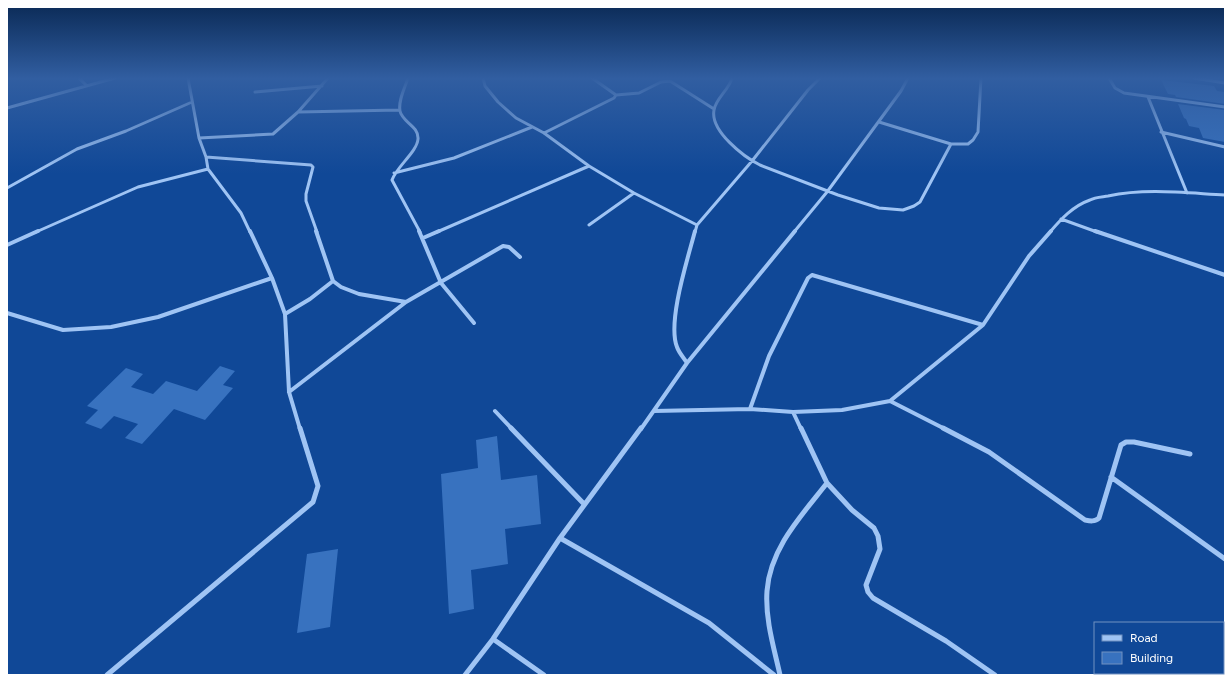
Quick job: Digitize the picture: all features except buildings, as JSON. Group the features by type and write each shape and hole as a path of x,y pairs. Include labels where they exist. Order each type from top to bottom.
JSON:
{"street":[{"path":"7,188 84,146 126,131 174,110"},
{"path":"107,675 314,502 317,494 318,486 289,392 285,314 272,278 241,213 208,169 206,157 199,138 194,110"},
{"path":"199,138 270,135 277,132 298,112 399,110 401,117 417,133 418,138 415,145 394,174 392,180 423,238 441,283 474,323"},
{"path":"507,110 516,118 544,133 590,166 634,193 697,225"},
{"path":"544,133 590,110"},
{"path":"714,110 714,115 720,131 734,146 752,161 827,192 892,210 915,207 920,202 951,144"},
{"path":"687,363 677,347 674,329 681,284 697,225 752,161 792,110"},
{"path":"465,675 493,639 584,504 654,411 687,363 827,192 888,110"},
{"path":"879,122 951,144 968,144 973,140 978,132 979,110"},
{"path":"1152,110 1160,132 1187,193"},
{"path":"394,174 454,158 532,127"},
{"path":"1160,132 1225,147"},
{"path":"206,157 311,165 313,167 306,194 306,201 334,281 344,290 356,294 406,302"},
{"path":"423,238 590,166"},
{"path":"7,245 138,188 208,169"},
{"path":"654,411 750,410 793,412 842,410 890,401 984,325 1029,256 1061,219 1074,208 1091,199 1122,194 1156,192 1225,194"},
{"path":"589,224 634,193"},
{"path":"1061,219 1225,276"},
{"path":"289,392 406,302 504,246 509,247 520,257"},
{"path":"750,410 769,356 808,278 812,275 984,325"},
{"path":"7,313 63,330 112,327 158,316 272,278"},
{"path":"285,314 310,299 334,281"},
{"path":"890,401 989,452 1085,520 1095,521 1099,518 1121,445 1126,442 1134,442 1190,454"},
{"path":"495,411 584,504"},
{"path":"793,412 827,482 852,510 874,528 878,536 880,549 866,584 868,592 873,598 946,641 995,675"},
{"path":"1111,477 1225,559"},
{"path":"780,675 768,607 768,582 774,562 787,535 827,482"},
{"path":"560,538 709,623 774,675"},
{"path":"493,639 544,675"}]}
